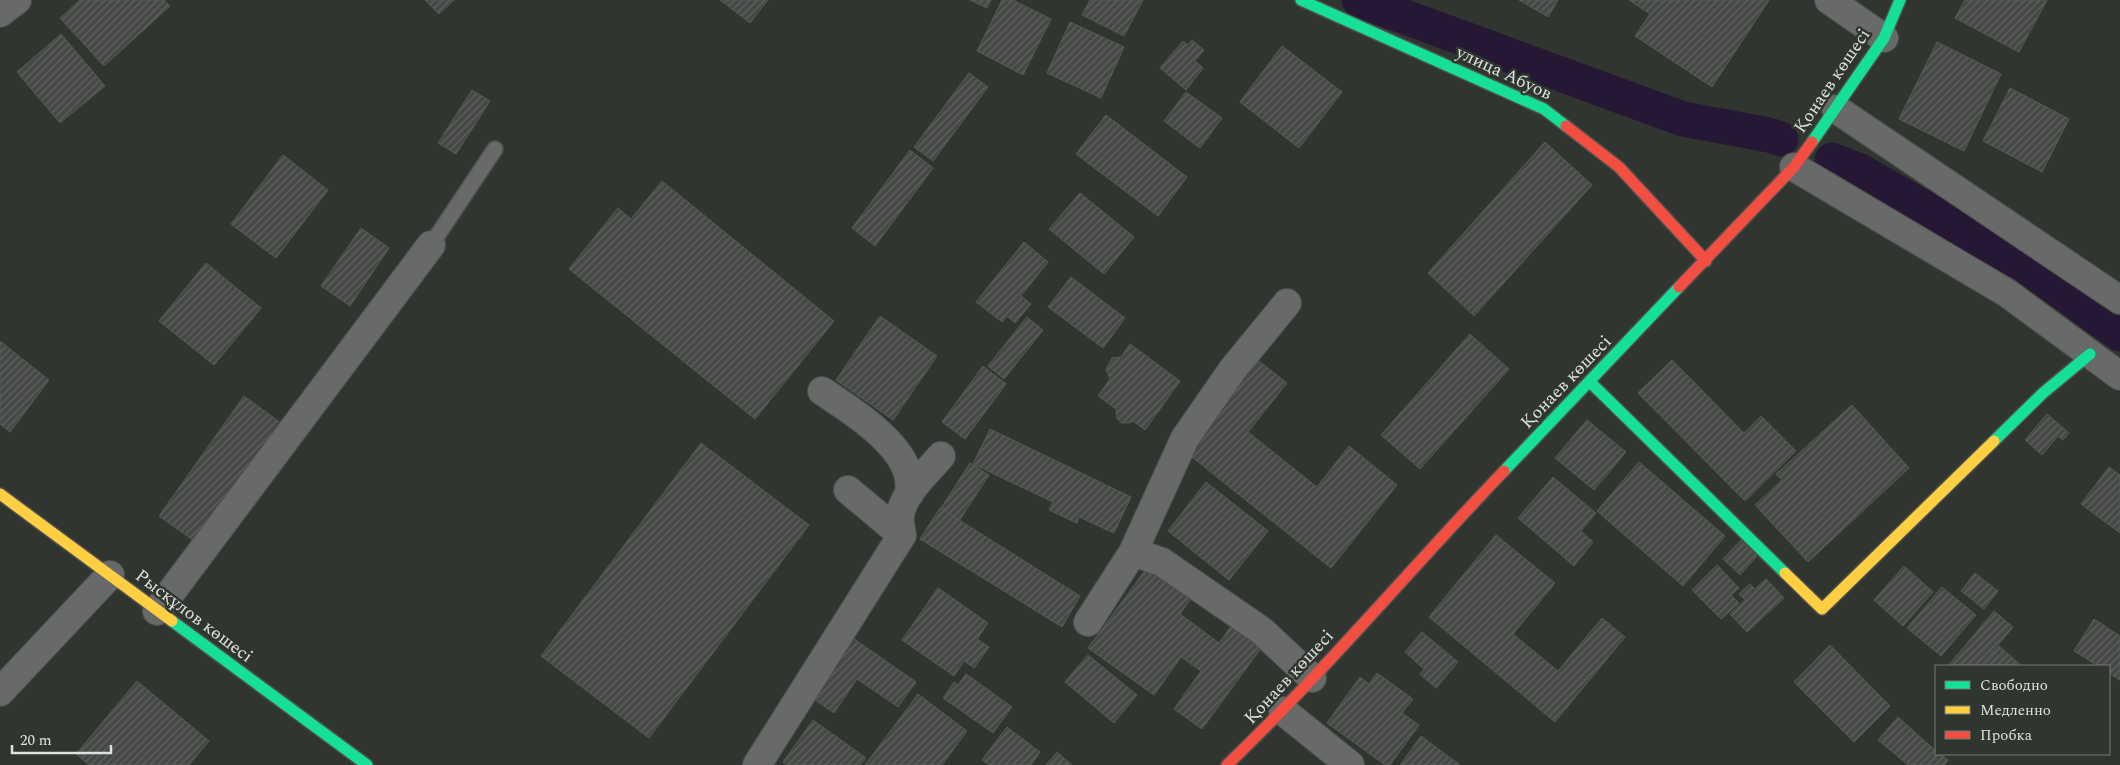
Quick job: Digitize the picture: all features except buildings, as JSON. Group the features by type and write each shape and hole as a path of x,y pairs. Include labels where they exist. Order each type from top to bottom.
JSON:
{"street":[{"path":"0,14 17,0"},
{"name":"улица Абуов","path":"1301,0 1544,109 1619,167 1706,261"},
{"path":"1829,0 1884,38"},
{"name":"Қонаев көшесі","path":"1228,765 1282,711 1424,555 1706,261 1794,166 1836,109 1884,38 1900,0"},
{"path":"1836,109 2120,300"},
{"path":"1794,166 2007,293 2120,376"},
{"path":"157,611 432,245"},
{"path":"1088,622 1133,552 1185,438 1233,369 1287,303"},
{"path":"1590,382 1822,609 2043,393 2090,354"},
{"path":"822,391 861,417 885,440 901,459 908,474 910,493"},
{"path":"756,765 902,534 899,516 903,504 941,456"},
{"path":"848,490 902,534"},
{"name":"Рысқұлов көшесі","path":"0,494 367,765"},
{"path":"1133,552 1162,562 1262,631 1312,678"},
{"path":"0,692 110,575"},
{"path":"1282,711 1350,765"}],"lane":[{"path":"432,245 495,149"}],"waterway":[{"path":"1359,0 1683,119 1769,135 1781,139"},
{"path":"1832,160 1858,170 2026,266 2120,334"}],"traffic: fast":[{"path":"1301,0 1544,109 1566,126"},
{"path":"1812,142 1884,38 1900,0"},
{"path":"1504,471 1679,287"},
{"path":"1994,441 2043,393 2090,354"},
{"path":"1590,382 1785,573"},
{"path":"172,621 367,765"}],"traffic: slow":[{"path":"1785,573 1822,609 1994,441"},
{"path":"0,494 172,621"}],"traffic: jam":[{"path":"1566,126 1619,167 1706,261"},
{"path":"1679,287 1794,167 1812,142"},
{"path":"1227,765 1333,657 1504,471"}]}
